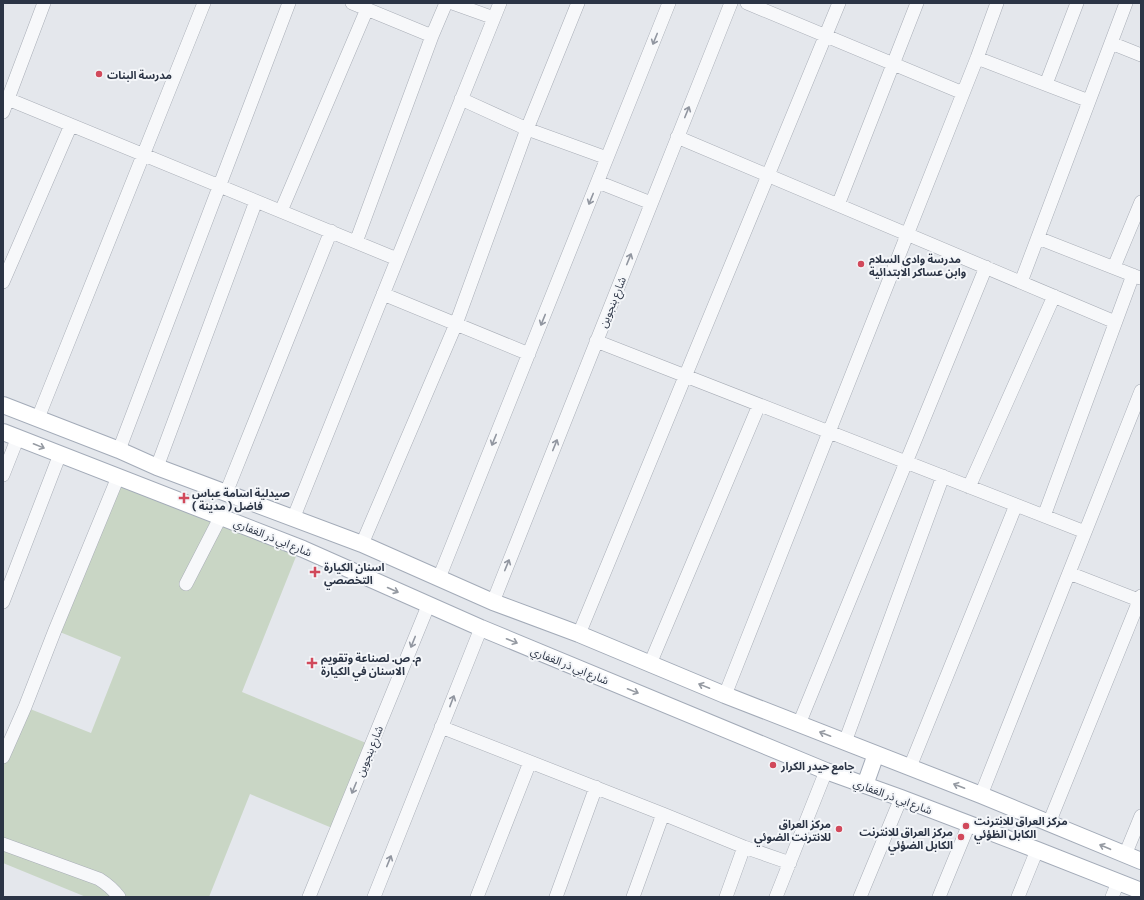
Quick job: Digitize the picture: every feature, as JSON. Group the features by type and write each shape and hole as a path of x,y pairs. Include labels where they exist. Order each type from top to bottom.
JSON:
{"main road":[{"path":"3,404 119,450 162,469 362,544 493,602 579,634 725,695 981,795 1141,862"},
{"name":"شارع ابي ذر الغفاري","path":"10,434 303,549 428,606 826,771 1038,850 1141,891"},
{"path":"160,493 162,469"},
{"path":"865,785 876,754"}],"street":[{"path":"3,112 6,98 44,3"},
{"path":"38,418 204,3"},
{"path":"119,450 289,3"},
{"path":"352,3 432,36"},
{"path":"356,242 432,36 446,3"},
{"path":"452,3 494,18"},
{"path":"293,519 500,3"},
{"path":"362,544 456,324 527,129 578,3"},
{"path":"439,578 670,3"},
{"name":"شارع بنجوين","path":"493,602 731,3"},
{"path":"747,3 963,93"},
{"path":"579,634 839,3"},
{"path":"838,205 917,3"},
{"path":"725,695 977,58 997,3"},
{"path":"1046,84 1077,3"},
{"path":"1021,282 1126,3"},
{"path":"281,211 367,9"},
{"path":"1111,43 1141,55"},
{"path":"977,58 1089,101"},
{"path":"6,98 397,258"},
{"path":"461,99 527,129 607,158"},
{"path":"3,282 71,125"},
{"path":"677,137 1115,322"},
{"path":"598,182 651,203"},
{"path":"162,469 256,201"},
{"path":"1114,267 1141,202"},
{"path":"226,493 331,231"},
{"path":"1038,238 1137,276 1115,322 1044,516"},
{"path":"799,724 986,267"},
{"path":"383,294 529,354"},
{"path":"969,487 1054,296"},
{"path":"596,341 1085,532"},
{"path":"981,795 1141,391"},
{"path":"650,664 759,405"},
{"path":"3,475 10,434"},
{"path":"3,602 60,454"},
{"path":"845,742 942,476"},
{"path":"3,757 25,707 118,477"},
{"path":"910,767 1016,505"},
{"path":"186,584 221,516"},
{"path":"1050,823 1140,599 1069,572"},
{"name":"شارع بنجوين","path":"309,897 428,606"},
{"path":"374,897 481,628"},
{"path":"441,727 596,787 744,847 790,863"},
{"path":"477,897 530,762"},
{"path":"776,897 826,771"},
{"path":"556,897 596,787"},
{"path":"860,897 901,798"},
{"path":"633,897 663,814"},
{"path":"1125,855 1141,816"},
{"path":"939,897 969,824"},
{"path":"3,844 99,879 106,883 119,897"},
{"path":"726,897 744,847"},
{"path":"1018,897 1038,850"},
{"path":"1112,897 1118,882"}],"green space":[{"path":"115,480 297,554 242,692 371,745 337,830 250,794 209,897 86,897 3,863 3,762 25,707 91,733 121,657 55,630"}],"place":[{"name":"مدرسة البنات","path":"99,74"},
{"name":"مدرسة وادي السلام وابن عساكر الابتدائية","path":"861,264"},
{"name":"صيدلية اسامة عباس فاضل ( مدينة )","path":"184,498"},
{"name":"اسنان الكيارة التخصصي","path":"315,572"},
{"name":"م. ص. لصناعة وتقويم الاسنان في الكيارة","path":"312,663"},
{"name":"جامع حيدر الكرار","path":"773,765"},
{"name":"مركز العراق للانترنت الكابل الظؤئي","path":"966,826"},
{"name":"مركز العراق للانترنت الضوئي","path":"839,829"},
{"name":"مركز العراق للانترنت الكابل الضؤئي","path":"961,837"}]}
